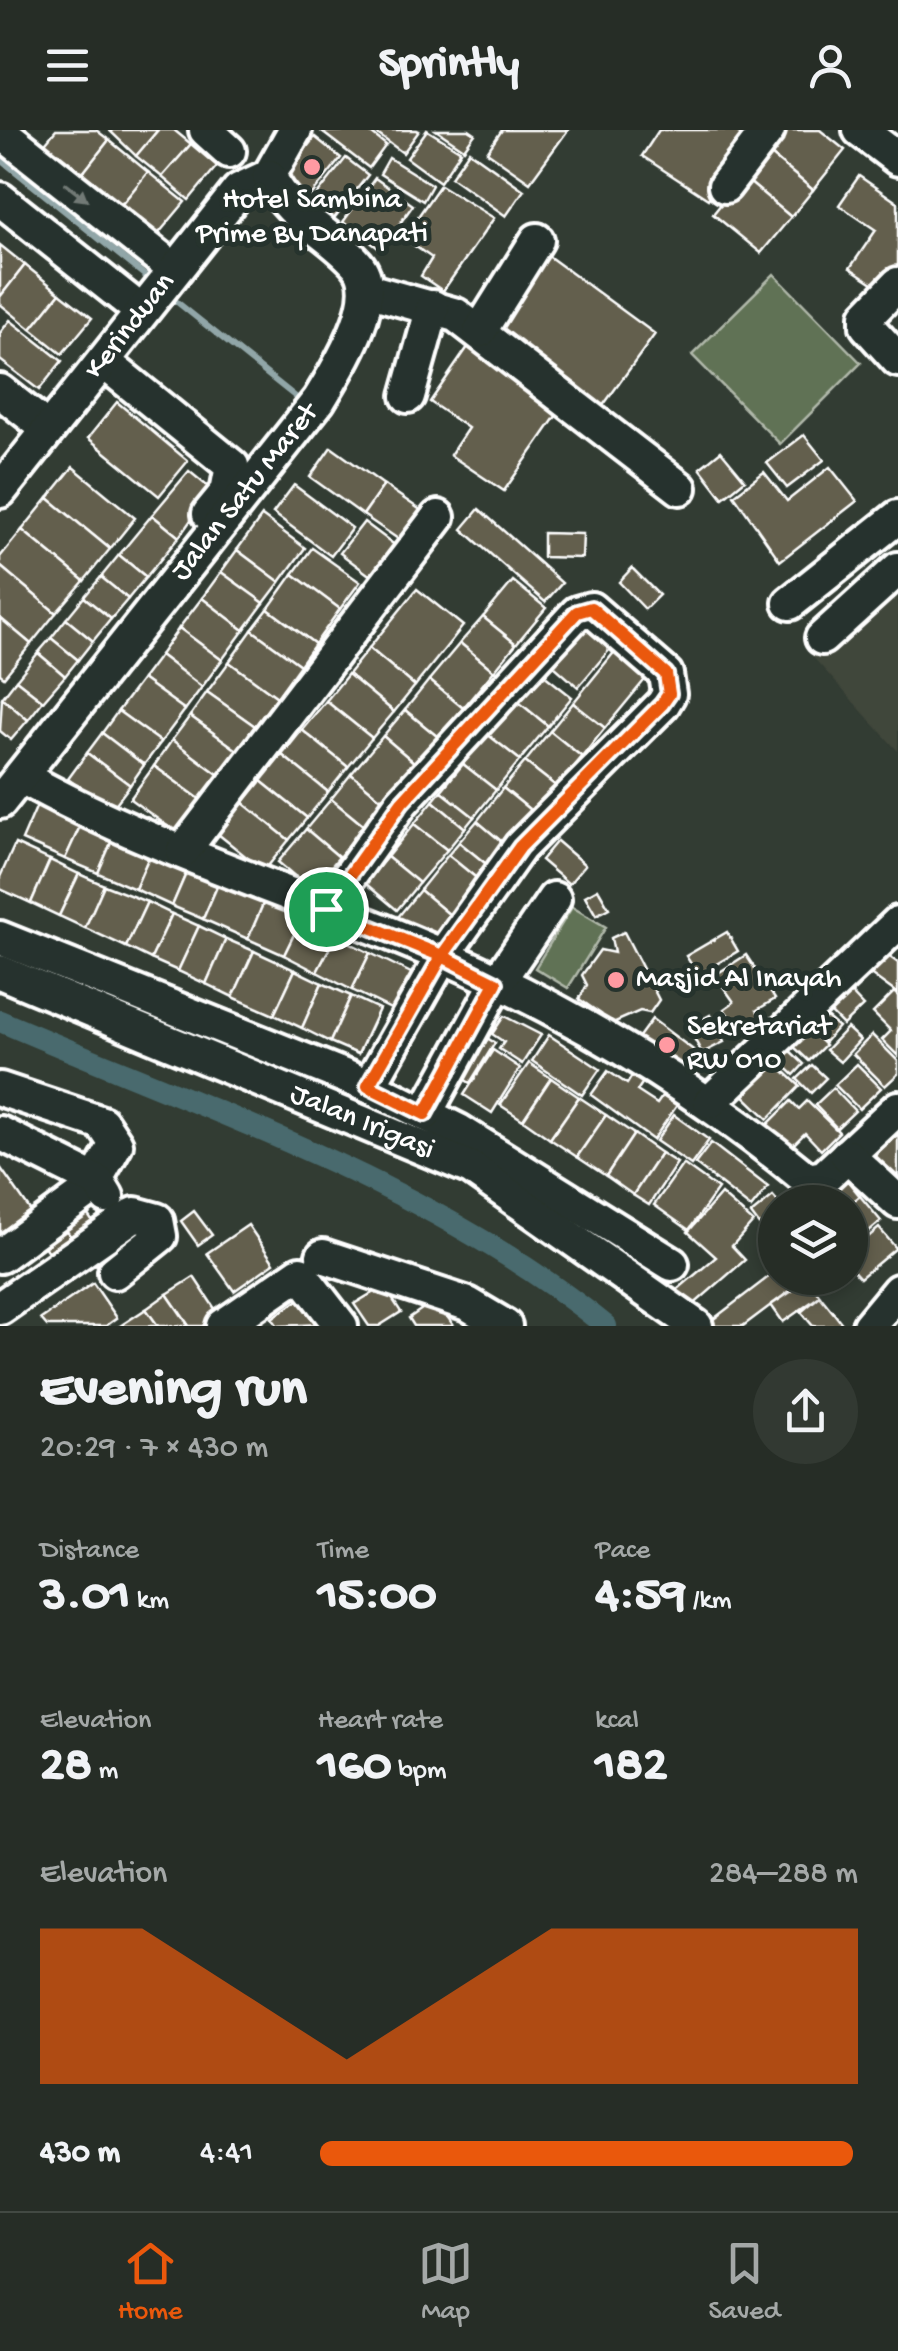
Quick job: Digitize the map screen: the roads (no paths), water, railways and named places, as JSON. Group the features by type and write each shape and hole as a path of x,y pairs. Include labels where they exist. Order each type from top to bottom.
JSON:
{"street":[{"path":"295,130 270,176 283,202 359,266 367,290 433,306 480,331 601,430 680,488"},
{"path":"725,186 768,130"},
{"path":"860,130 898,159"},
{"path":"0,132 173,271"},
{"name":"Kerinduan","path":"0,491 238,190 270,176"},
{"path":"0,199 143,309"},
{"path":"480,331 537,240"},
{"path":"898,284 866,316 867,326 898,360"},
{"name":"Jalan Satu Maret","path":"0,802 11,773 319,400 348,352 367,290"},
{"path":"408,396 433,306"},
{"path":"104,362 232,466 227,492 11,773 64,800 442,956 496,983 630,1052 710,1102 808,1180 824,1177 898,1108"},
{"path":"0,390 48,429"},
{"path":"790,603 898,516"},
{"path":"182,851 438,517"},
{"path":"822,638 898,569"},
{"path":"326,909 402,802 568,620 591,608 666,674 669,694 520,847 442,956 368,1086"},
{"path":"425,1114 496,983 554,899"},
{"path":"710,1102 898,923"},
{"path":"0,938 368,1086 551,1186 672,1264"},
{"name":"Jalan Irigasi","path":"0,972 470,1168 696,1326"},
{"path":"0,1089 102,1123 112,1132 116,1144 98,1182 0,1256"},
{"path":"0,1133 98,1182 122,1222"},
{"path":"847,1155 898,1202"},
{"path":"0,1308 135,1214 157,1220 160,1236 115,1272"},
{"path":"30,1236 53,1270"},
{"path":"323,1256 505,1326"},
{"path":"223,1326 300,1273 341,1326"},
{"path":"868,1326 898,1290"}],"waterway":[{"path":"0,159 154,283"},
{"path":"167,294 302,402"},
{"path":"0,1021 236,1119 392,1191 539,1276 606,1326"}],"place":[{"name":"Hotel Sambina Prime By Danapati","path":"312,167"},
{"name":"Masjid Al Inayah","path":"616,980"},
{"name":"Sekretariat RW 010","path":"667,1045"}]}
